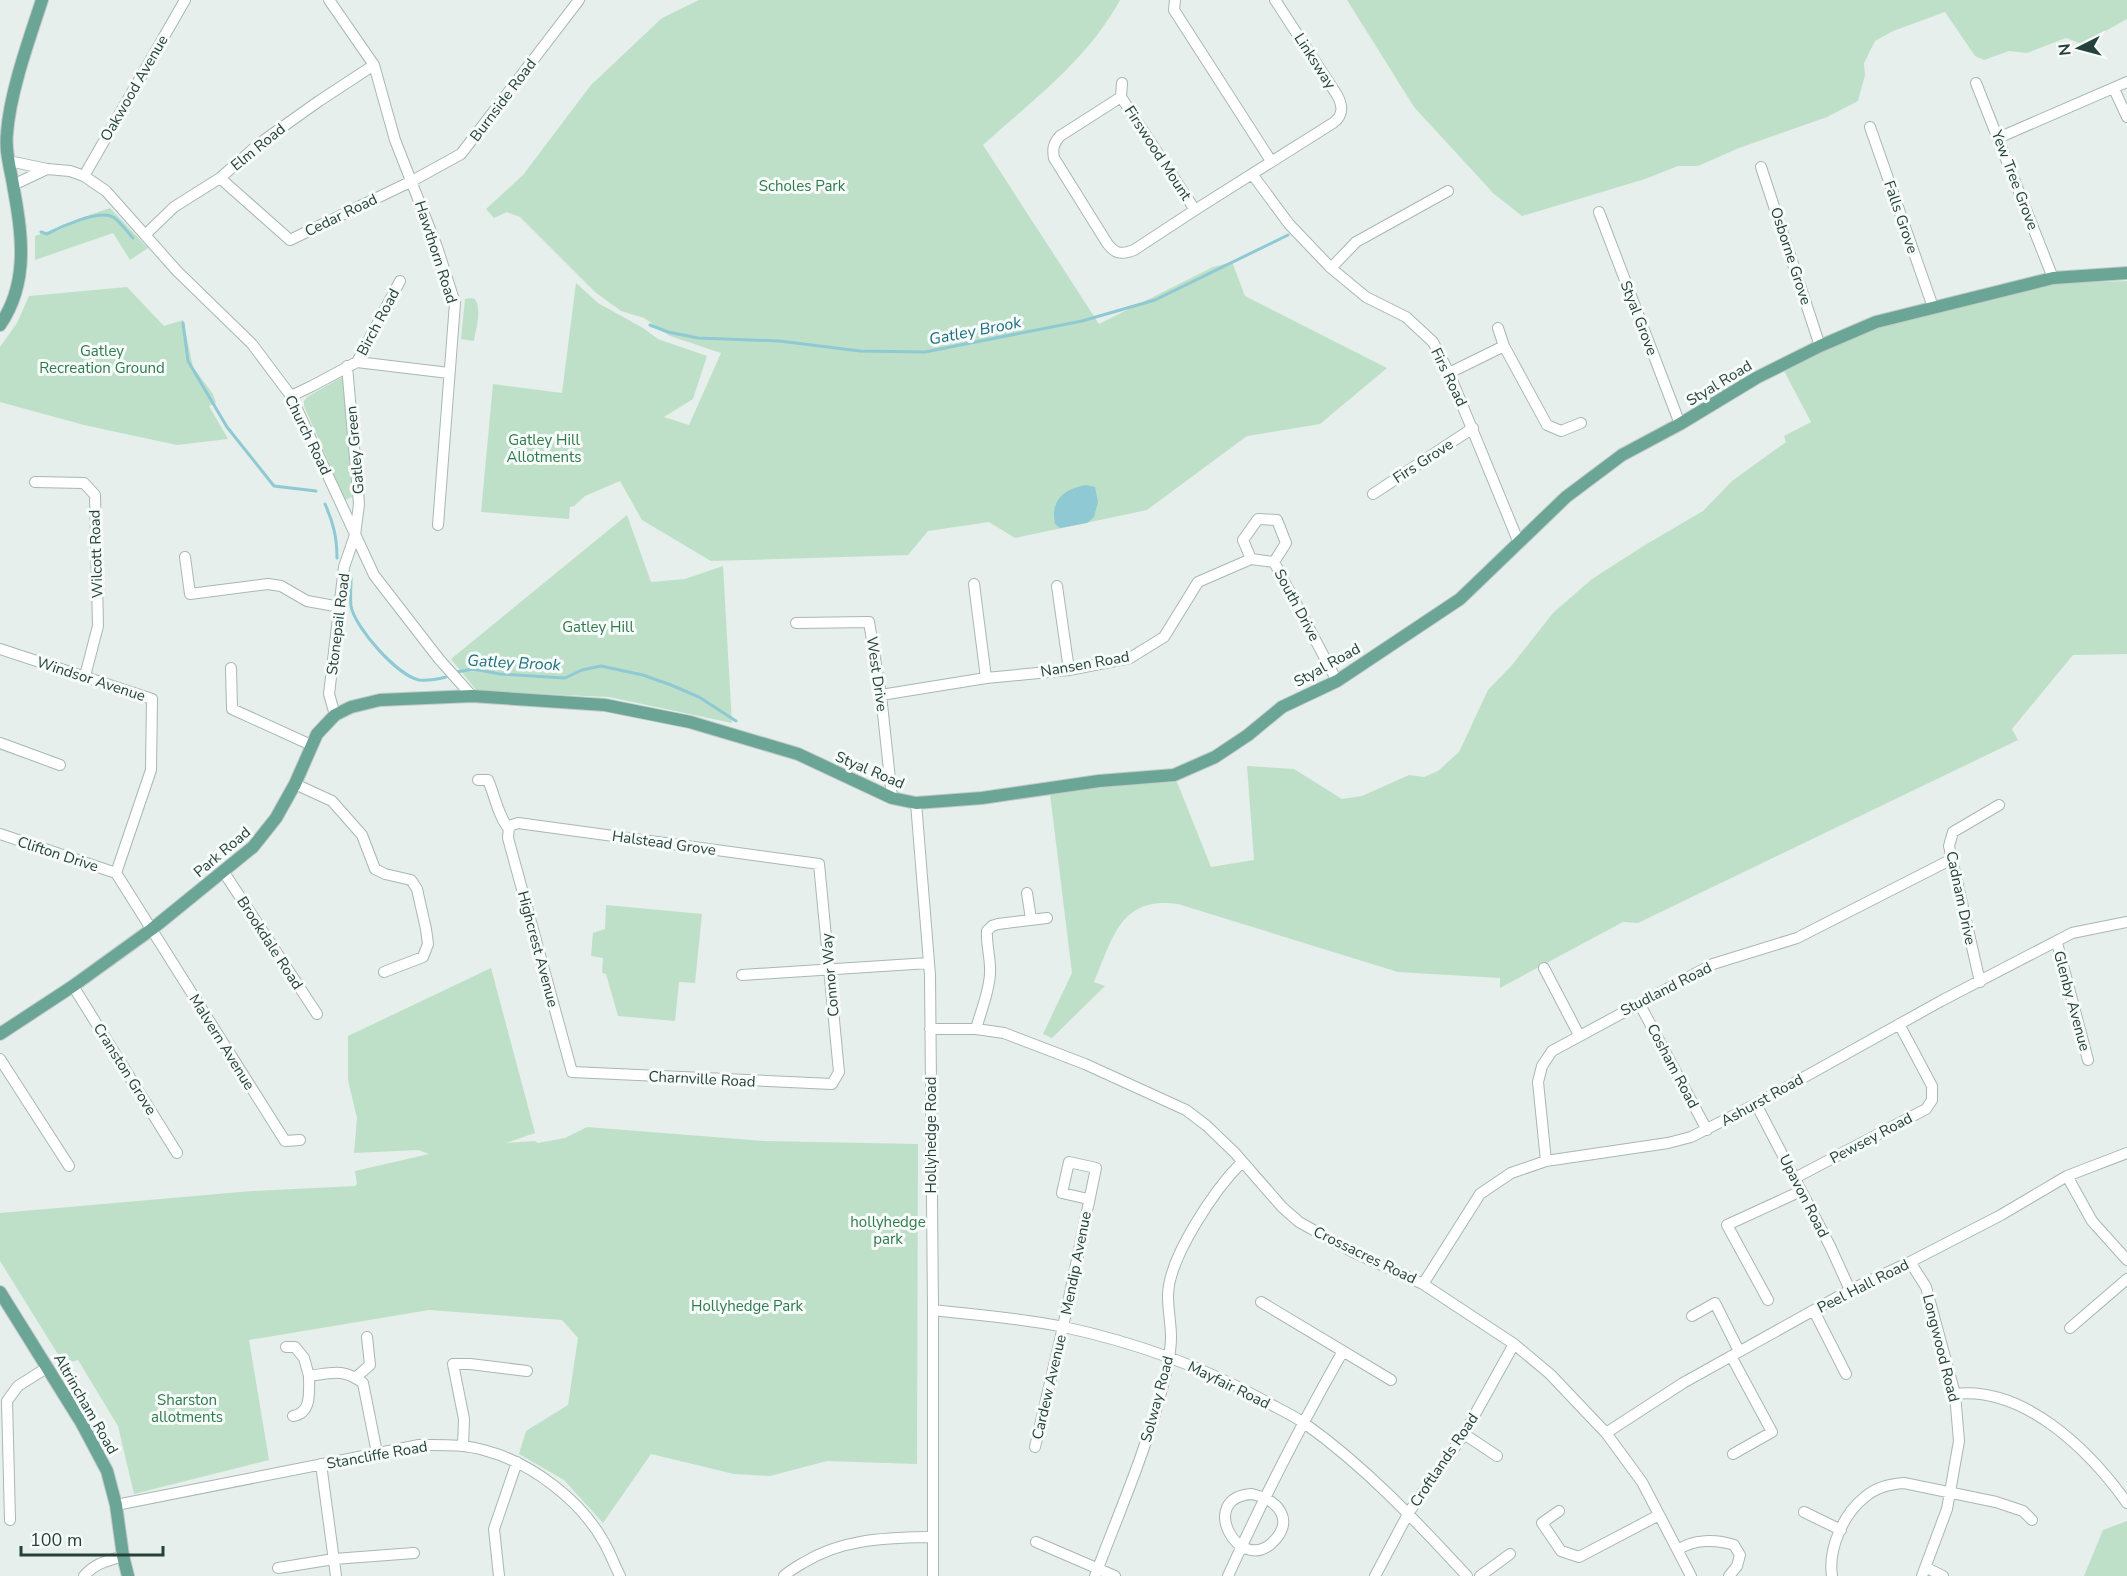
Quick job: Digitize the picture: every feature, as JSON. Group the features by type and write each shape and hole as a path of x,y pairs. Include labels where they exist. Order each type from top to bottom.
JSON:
{"main road":[{"path":"0,325 12,304 21,271 22,243 3,134 42,0"},
{"name":"Styal Road","path":"472,696 605,705 690,722 798,754 892,798 916,803 982,798 1099,781 1174,775 1215,757 1248,735 1282,707 1336,681 1460,599 1566,497 1622,455 1680,424 1756,378 1820,346 1876,322 2054,278 2127,273"},
{"name":"Park Road","path":"0,1034 73,986 152,929 254,847 267,832 295,784 311,745 325,723 335,715 351,707 380,700 472,696"},
{"name":"Altrincham Road","path":"0,1292 95,1445 107,1471 116,1505 128,1576"}],"street":[{"name":"Oakwood Avenue","path":"84,176 185,0"},
{"name":"Hawthorn Road","path":"329,0 374,65 395,140 455,303 438,525"},
{"name":"Burnside Road","path":"412,181 461,154 579,0"},
{"path":"1175,0 1174,10 1271,160"},
{"name":"Linksway","path":"1252,174 1333,123 1342,112 1337,94 1275,0"},
{"name":"Elm Road","path":"146,234 174,207 220,178 260,143 374,65"},
{"name":"Yew Tree Grove","path":"1976,82 2054,278"},
{"path":"1998,138 2127,82"},
{"name":"Firswood Mount","path":"1122,83 1121,97 1195,210"},
{"path":"2114,89 2127,117"},
{"name":"Firswood Mount","path":"1121,97 1060,136 1053,150 1054,158 1107,243 1118,253 1124,254 1134,250 1252,174"},
{"name":"Falls Grove","path":"1870,127 1933,307"},
{"name":"Church Road","path":"9,161 70,171 84,176 106,191 177,272 252,344 271,366 291,396 374,575 439,659 472,696"},
{"name":"Osborne Grove","path":"1761,167 1820,346"},
{"path":"13,185 47,169"},
{"name":"Firs Road","path":"1252,174 1289,224 1331,268 1366,297 1406,317 1433,342 1473,428 1519,543"},
{"name":"Cedar Road","path":"220,178 290,240 412,181"},
{"path":"1331,268 1356,242 1448,190"},
{"name":"Styal Grove","path":"1599,212 1680,424"},
{"name":"Birch Road","path":"291,396 352,364 400,281"},
{"path":"1498,328 1504,346 1547,426 1559,436 1581,423"},
{"path":"1449,373 1504,346"},
{"path":"352,364 449,373"},
{"name":"Gatley Green","path":"352,364 359,504 355,535"},
{"name":"Firs Grove","path":"1373,494 1473,428"},
{"name":"Wilcott Road","path":"35,482 84,483 94,495 98,626 85,676"},
{"name":"South Drive","path":"1258,519 1277,520 1286,543 1274,562 1251,559 1243,540 1258,519"},
{"name":"Stonepail Road","path":"335,715 329,694 344,567 355,535"},
{"path":"185,557 190,594 268,584 280,586 307,602 340,607"},
{"name":"Nansen Road","path":"881,695 986,678 1069,670 1130,658 1164,637 1198,582 1251,559"},
{"name":"South Drive","path":"1274,562 1336,681"},
{"path":"974,584 986,678"},
{"path":"1057,586 1069,670"},
{"name":"West Drive","path":"796,623 869,622 881,695 892,798"},
{"name":"Windsor Avenue","path":"0,649 152,699 151,770 116,873"},
{"path":"231,668 232,709 311,745"},
{"path":"0,742 60,765"},
{"name":"Highcrest Avenue","path":"478,780 488,780 496,797 502,821 509,827 508,838 572,1072"},
{"path":"295,784 332,801 362,835 375,869 411,880 417,889 428,944 423,957 384,972"},
{"name":"Hollyhedge Road","path":"916,803 929,963 933,1576"},
{"name":"Cadnam Drive","path":"1980,982 1949,846 1953,832 1999,805"},
{"name":"Halstead Grove","path":"509,827 518,823 819,864"},
{"name":"Clifton Drive","path":"0,834 116,873"},
{"name":"Studland Road","path":"1546,1161 1538,1082 1542,1066 1552,1051 1713,964 1797,938 1952,859"},
{"name":"Connor Way","path":"819,864 838,1072 832,1084"},
{"name":"Brookdale Road","path":"223,871 317,1014"},
{"path":"116,873 152,929"},
{"path":"1027,893 1031,919"},
{"path":"976,1029 990,977 987,931 998,924 1047,918"},
{"name":"Ashurst Road","path":"1423,1284 1480,1194 1510,1173 1546,1161 1668,1143 1691,1137 2073,933 2127,921"},
{"name":"Malvern Avenue","path":"152,929 285,1141 300,1140"},
{"name":"Glenby Avenue","path":"2056,943 2088,1060"},
{"path":"742,975 929,963"},
{"path":"1544,968 1579,1035"},
{"name":"Cranston Grove","path":"73,986 177,1153"},
{"name":"Cosham Road","path":"1639,1003 1707,1130"},
{"name":"Pewsey Road","path":"1795,1178 1926,1109 1932,1100 1932,1086 1899,1024"},
{"name":"Crossacres Road","path":"930,1029 976,1029 1004,1033 1038,1045 1186,1110 1207,1126 1282,1208 1299,1222 1353,1252 1423,1284 1514,1344 1550,1374 1606,1433 1638,1477 1691,1576"},
{"path":"0,1059 69,1166"},
{"name":"Charnville Road","path":"572,1072 832,1084"},
{"name":"Upavon Road","path":"1756,1104 1850,1290"},
{"name":"Peel Hall Road","path":"1606,1433 1683,1383 1850,1290 2001,1215 2067,1176 2127,1153"},
{"name":"Solway Road","path":"1096,1572 1159,1400 1171,1338 1168,1296 1177,1262 1188,1238 1214,1196 1242,1162"},
{"path":"2067,1176 2092,1221 2127,1260"},
{"path":"1768,1300 1727,1225 1801,1191"},
{"name":"Mendip Avenue","path":"1064,1327 1088,1199"},
{"name":"Longwood Road","path":"1910,1262 1926,1287 1955,1394 1959,1441 1952,1492 1941,1529 1924,1572"},
{"path":"2070,1328 2127,1279"},
{"path":"1261,1302 1391,1380"},
{"path":"1692,1316 1715,1303 1735,1353 1772,1432 1733,1454"},
{"name":"Mayfair Road","path":"933,1310 1064,1327 1169,1356 1239,1387 1303,1422 1351,1459 1409,1512 1467,1576"},
{"path":"1814,1311 1846,1374"},
{"name":"Cardew Avenue","path":"1035,1447 1064,1327"},
{"path":"355,1378 370,1365 368,1337"},
{"name":"Croftlands Road","path":"1375,1576 1409,1512 1464,1434 1514,1344"},
{"path":"285,1347 295,1347 304,1358 309,1376 309,1396 306,1408 299,1415 293,1416"},
{"path":"1228,1576 1264,1497 1343,1351"},
{"path":"463,1446 464,1419 452,1358 470,1364 527,1371"},
{"path":"10,1520 7,1401 18,1386 48,1367"},
{"path":"309,1376 336,1372 351,1374 363,1383 377,1453"},
{"path":"1955,1394 1965,1392 2008,1402 2055,1426 2085,1452 2109,1478 2127,1503"},
{"path":"1464,1434 1497,1456"},
{"name":"Stancliffe Road","path":"116,1505 419,1445 463,1446 487,1451 517,1462 545,1478 574,1503 601,1537 620,1576"},
{"path":"499,1576 494,1529 517,1462"},
{"path":"321,1464 336,1576"},
{"path":"1832,1576 1833,1548 1841,1530 1858,1503 1879,1488 1904,1483 1952,1492 2023,1511 2032,1520"},
{"path":"1243,1495 1264,1497 1273,1502 1281,1509 1283,1518 1276,1538 1261,1549 1242,1546 1231,1538 1226,1529 1224,1518 1233,1500 1243,1495"},
{"path":"1560,1511 1542,1523 1561,1551 1579,1557 1659,1515"},
{"path":"1804,1512 1841,1530"},
{"path":"784,1576 818,1553 848,1544 867,1540 933,1537"},
{"path":"1036,1542 1096,1572 1115,1576"},
{"path":"1678,1550 1688,1543 1725,1542 1734,1545 1740,1555 1737,1566 1729,1576"},
{"path":"278,1568 334,1559 414,1553"},
{"path":"1480,1576 1510,1554"},
{"path":"84,1576 100,1563 123,1556"},
{"path":"1924,1572 1943,1576"}],"green space":[{"name":"Scholes Park","path":"699,0 1120,0 1107,21 1076,60 983,145 1099,324 1213,267 1232,262 1245,296 1387,368 1320,424 1247,436 1147,510 1015,538 989,522 928,531 908,555 711,561 642,520 620,481 585,496 570,507 569,519 481,512 493,384 562,393 576,283 598,303 658,339 707,356 693,399 664,417 689,425 721,353 670,336 644,318 621,311 595,292 520,217 507,212 494,218 486,209 523,175 591,85 662,18"},
{"path":"1347,0 2127,0 2127,19 2082,44 2066,38 2027,53 2009,51 1984,60 1975,56 1945,12 1893,31 1875,41 1864,63 1865,75 1858,101 1827,117 1739,148 1698,166 1678,166 1645,179 1522,216 1494,194 1414,107"},
{"path":"110,208 148,248 130,260 113,233 35,260 35,236"},
{"path":"2127,281 2127,654 2073,655 2012,729 2018,740 1638,923 1623,922 1500,988 1500,978 1398,972 1178,904 1159,903 1143,907 1121,924 1107,950 1094,982 1105,986 1052,1038 1043,1034 1072,973 1050,794 1116,785 1177,782 1211,867 1254,860 1247,766 1294,769 1342,799 1362,796 1409,775 1424,777 1438,771 1459,752 1488,690 1512,665 1553,613 1592,579 1703,511 1732,481 1786,442 1784,436 1811,422 1783,369 1872,328 2055,283"},
{"name":"Gatley Recreation Ground","path":"127,287 164,326 183,320 193,367 213,394 216,403 209,406 228,439 177,445 84,425 0,402 0,347 17,323 29,296"},
{"path":"465,299 475,299 478,309 474,341 461,339"},
{"path":"344,376 352,497 345,500 304,406 307,397"},
{"name":"Gatley Hill","path":"627,515 651,582 685,579 723,566 732,723 609,697 477,691 451,659"},
{"path":"606,905 702,914 695,983 679,982 675,1021 618,1016 606,974 602,973 603,958 591,956 593,933 605,929"},
{"name":"Hollyhedge Park","path":"491,968 535,1133 506,1143 535,1141 538,1143 565,1138 587,1127 764,1141 918,1144 917,1464 827,1461 770,1476 734,1474 651,1454 603,1523 564,1480 519,1454 526,1431 568,1405 578,1338 562,1320 429,1310 249,1340 269,1460 134,1494 118,1426 78,1360 64,1364 0,1261 0,1213 252,1191 355,1186 357,1184 355,1171 429,1154 418,1150 354,1153 357,1118 348,1080 348,1036"},
{"path":"2127,1521 2127,1576 2084,1576 2103,1530"}],"water":[{"path":"1086,485 1095,487 1098,502 1094,517 1087,523 1060,528 1055,524 1054,516 1060,497 1071,489"}],"waterway":[{"name":"Gatley Brook","path":"41,232 47,234 89,217 107,215 116,219 133,238"},
{"name":"Gatley Brook","path":"650,325 668,332 698,338 779,341 860,351 925,352 1082,321 1155,300 1288,235"},
{"name":"Gatley Brook","path":"183,323 188,361 227,427 274,486 316,491"},
{"name":"Gatley Brook","path":"325,504 334,530 337,558"},
{"name":"Gatley Brook","path":"351,578 351,606 354,615 368,638 378,649 400,669 419,680 446,677"},
{"name":"Gatley Brook","path":"457,672 473,669 500,674 565,678 582,670 601,666 643,675 671,685 699,697 736,721"}],"park label":[{"name":"Gatley Hill Allotments","path":"544,448"},
{"name":"hollyhedge park","path":"888,1230"},
{"name":"Sharston allotments","path":"187,1408"}]}
